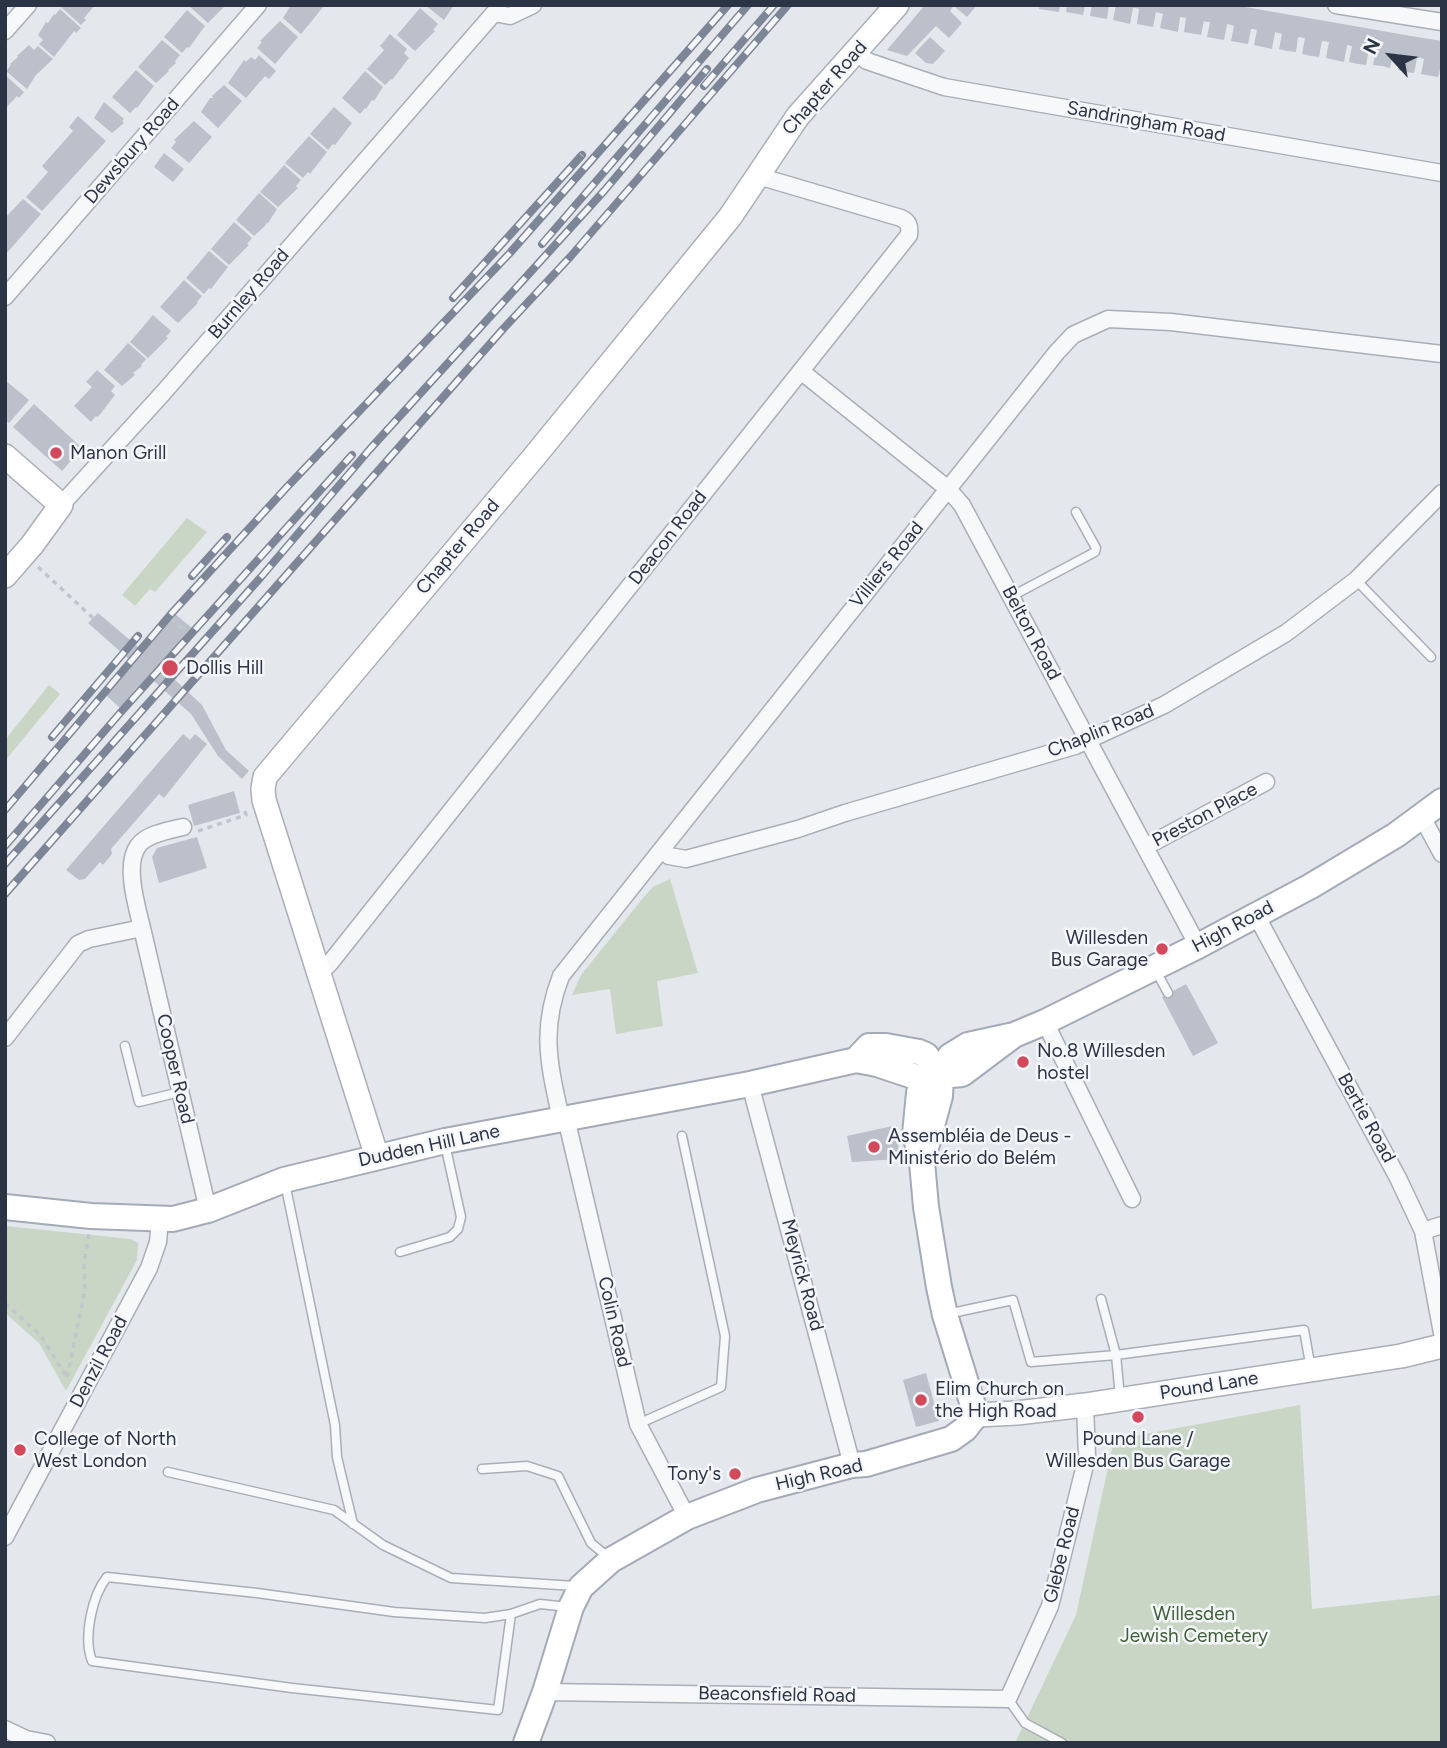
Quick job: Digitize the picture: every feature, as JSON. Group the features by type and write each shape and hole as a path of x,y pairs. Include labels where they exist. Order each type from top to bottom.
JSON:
{"main road":[{"name":"High Road","path":"576,1597 611,1560 687,1517 757,1490 852,1465 866,1464 951,1438 965,1429 976,1415 945,1315 926,1207 922,1162 940,1096 941,1076 950,1056 968,1045 1014,1035 1045,1022 1198,946 1373,849 1442,802"},
{"name":"Dudden Hill Lane","path":"5,1207 160,1220 208,1210 285,1180 444,1141 750,1084 856,1060 869,1046 908,1049 926,1055 941,1076"},
{"path":"526,1743 576,1597"}],"street":[{"path":"5,31 28,5"},
{"name":"Dewsbury Road","path":"5,297 258,5"},
{"path":"492,9 510,16 533,5"},
{"name":"Chapter Road","path":"377,1157 264,800 265,777 559,427 730,217 798,116 897,5"},
{"path":"1336,5 1442,22"},
{"name":"Burnley Road","path":"5,576 61,505 163,393 492,9"},
{"name":"Sandringham Road","path":"856,51 867,61 944,88 1442,173"},
{"name":"Deacon Road","path":"316,970 330,963 909,235 910,226 901,218 758,176"},
{"name":"Villiers Road","path":"563,1118 548,1054 547,1027 551,1002 561,976 1056,352 1073,335 1108,320 1171,323 1442,354"},
{"name":"Belton Road","path":"802,372 948,489 962,505 1198,946"},
{"path":"5,456 61,505"},
{"name":"Chaplin Road","path":"662,849 670,856 686,859 798,829 1075,746 1164,705 1286,633 1356,580 1442,493"},
{"name":"Preston Place","path":"1145,847 1266,782"},
{"path":"1422,817 1442,854"},
{"name":"Cooper Road","path":"185,831 148,838 138,845 133,856 133,888 208,1210"},
{"name":"Bertie Road","path":"1256,915 1398,1178 1423,1231 1442,1333"},
{"path":"5,1038 78,944 89,939 142,928"},
{"path":"1045,1022 1132,1199"},
{"name":"Meyrick Road","path":"750,1084 852,1465"},
{"name":"Colin Road","path":"563,1118 638,1424 687,1517"},
{"name":"Denzil Road","path":"5,1537 149,1268 158,1242 160,1220"},
{"path":"1423,1231 1442,1225"},
{"name":"Pound Lane","path":"976,1415 1017,1413 1120,1400 1401,1356 1442,1346"},
{"name":"Glebe Road","path":"1008,1699 1050,1606 1087,1457 1085,1405"},
{"name":"Beaconsfield Road","path":"545,1692 1008,1699"},
{"path":"5,1728 26,1739 47,1743"}],"lane":[{"path":"1012,596 1095,552 1096,548 1076,512"},
{"path":"1356,580 1431,657"},
{"path":"1155,968 1168,993"},
{"path":"125,1046 139,1102 180,1092"},
{"path":"638,1424 721,1387 725,1336 682,1136"},
{"path":"400,1252 450,1237 458,1229 461,1217 444,1141"},
{"path":"285,1180 335,1425 337,1457 353,1524"},
{"path":"1101,1299 1116,1355 1120,1400"},
{"path":"945,1315 1013,1300 1031,1362 1116,1355 1304,1330 1311,1370"},
{"path":"482,1469 527,1466 558,1476 591,1543 611,1560"},
{"path":"168,1472 334,1510 383,1545 451,1578 576,1597"},
{"path":"510,1614 498,1710 292,1688 105,1663 92,1661 88,1651 98,1588 107,1577 257,1593 394,1612 485,1618 576,1597"},
{"path":"1008,1699 1025,1723 1062,1743"}],"path":[{"path":"38,568 93,618"},
{"path":"171,619 187,633"},
{"path":"185,831 246,815"},
{"path":"67,1377 85,1290 84,1263 90,1229"},
{"path":"5,1303 41,1336 67,1377 84,1391"}],"green space":[{"path":"187,518 207,532 155,592 150,589 135,606 122,595"},
{"path":"49,685 60,694 5,761 5,740"},
{"path":"670,879 698,973 657,981 663,1026 616,1034 610,989 572,995 581,975 643,898 653,887"},
{"path":"5,1226 131,1239 138,1243 137,1260 66,1391 39,1343 5,1313"},
{"name":"Willesden Jewish Cemetery","path":"1300,1405 1312,1609 1442,1595 1442,1743 1015,1743 1076,1615 1114,1440"}],"building":[{"path":"95,5 81,25 61,7"},
{"path":"226,5 208,23 190,7"},
{"path":"291,5 324,6 301,34 283,18"},
{"path":"425,5 454,5 444,20"},
{"path":"925,5 977,5 967,17 954,6 952,8 950,11 962,23 949,38 936,26 907,56 887,50"},
{"path":"1040,5 1060,5 1059,12 1039,9"},
{"path":"1067,5 1085,5 1083,15 1066,12"},
{"path":"1092,5 1109,5 1107,19 1090,16"},
{"path":"1116,5 1234,5 1442,41 1442,63 1438,77 1421,74 1424,59 1420,58 1417,58 1414,73 1405,72 1398,70 1400,55 1393,54 1390,68 1373,65 1376,51 1369,49 1366,65 1358,64 1349,62 1352,46 1347,45 1344,62 1326,58 1329,42 1322,41 1319,57 1311,56 1302,54 1305,38 1298,37 1296,52 1287,51 1279,49 1282,34 1275,32 1272,49 1254,45 1257,30 1254,29 1251,29 1248,44 1231,41 1234,26 1227,24 1224,40 1207,37 1210,22 1204,21 1201,35 1184,32 1186,18 1180,17 1178,32 1160,28 1163,14 1156,12 1153,27 1137,24 1139,9 1136,8 1133,8 1130,24 1113,20"},
{"path":"420,8 438,24 433,30 435,31 415,51 397,35"},
{"path":"60,9 81,28 76,33 74,31 54,57 39,44 43,40 38,35 46,22"},
{"path":"187,10 205,26 182,53 164,37"},
{"path":"280,21 298,37 275,64 257,48 262,42 260,41"},
{"path":"390,34 407,49 404,53 409,58 385,85 367,69 384,50 380,46"},
{"path":"930,37 945,51 933,64 926,63 915,53"},
{"path":"162,40 180,55 176,63 156,83 138,67"},
{"path":"29,45 34,50 38,46 53,59 36,75 27,89 6,71"},
{"path":"259,55 276,71 269,79 265,76 246,98 228,83 244,60 246,62 251,57 255,60"},
{"path":"136,70 154,86 130,113 112,97"},
{"path":"365,71 383,87 374,101 360,114 342,98"},
{"path":"5,75 24,92 5,109"},
{"path":"224,85 242,101 218,128 201,112 210,98"},
{"path":"104,102 124,119 124,123 112,133 94,118"},
{"path":"334,107 352,123 328,150 310,134"},
{"path":"78,116 106,141 42,211 26,197 48,172 42,166 73,131 69,127"},
{"path":"194,121 212,137 189,163 171,148 176,142 174,140"},
{"path":"309,136 327,152 310,174 308,172 303,178 285,163"},
{"path":"164,153 184,169 173,182 154,167"},
{"path":"284,165 301,180 296,186 298,188 278,207 260,192"},
{"path":"259,193 277,209 268,223 254,236 236,220"},
{"path":"23,199 41,214 5,255 5,218"},
{"path":"234,222 252,238 247,244 249,245 229,265 211,249"},
{"path":"209,251 228,267 204,294 186,278"},
{"path":"184,280 202,296 178,323 160,307"},
{"path":"153,315 171,331 166,337 168,338 148,358 130,342"},
{"path":"128,343 146,359 133,373 135,375 122,386 104,370"},
{"path":"97,370 115,386 111,391 115,395 91,422 74,406 92,387 86,382"},
{"path":"5,380 29,400 9,423 5,420"},
{"path":"34,404 82,448 62,471 13,427"},
{"path":"98,613 143,651 175,614 192,628 159,665 202,705 226,750 249,771 242,779 218,756 191,714 148,676 120,708 105,694 132,662 88,623"},
{"path":"183,734 190,740 195,734 207,744 164,798 159,794 111,849 112,854 103,865 100,862 85,879 79,880 66,870"},
{"path":"234,791 240,813 194,826 188,805"},
{"path":"197,837 207,868 159,883 152,857 157,848"},
{"path":"1186,984 1218,1043 1193,1056 1162,997"},
{"name":"Assembléia de Deus - Ministério do Belém","path":"897,1125 899,1159 852,1162 847,1136"},
{"name":"Elim Church on the High Road","path":"926,1373 939,1421 916,1427 903,1380"}],"railway":[{"path":"5,810 171,614 287,487 509,254 728,5"},
{"path":"542,244 748,5"},
{"path":"704,86 774,5"},
{"path":"5,894 504,328 571,256 788,5"},
{"path":"5,864 261,577 370,449 604,191 707,69"},
{"path":"453,298 582,155"},
{"path":"5,846 121,712 352,455"},
{"path":"192,576 227,537"},
{"path":"52,737 138,636"}],"place":[{"name":"Manon Grill","path":"56,453"},
{"name":"Dollis Hill","path":"170,668"},
{"name":"Willesden Bus Garage","path":"1162,949"},
{"name":"No.8 Willesden hostel","path":"1023,1062"},
{"name":"Assembléia de Deus - Ministério do Belém","path":"874,1147"},
{"name":"Elim Church on the High Road","path":"921,1400"},
{"name":"Pound Lane / Willesden Bus Garage","path":"1138,1417"},
{"name":"College of North West London","path":"20,1450"},
{"name":"Tony's","path":"735,1474"}]}
